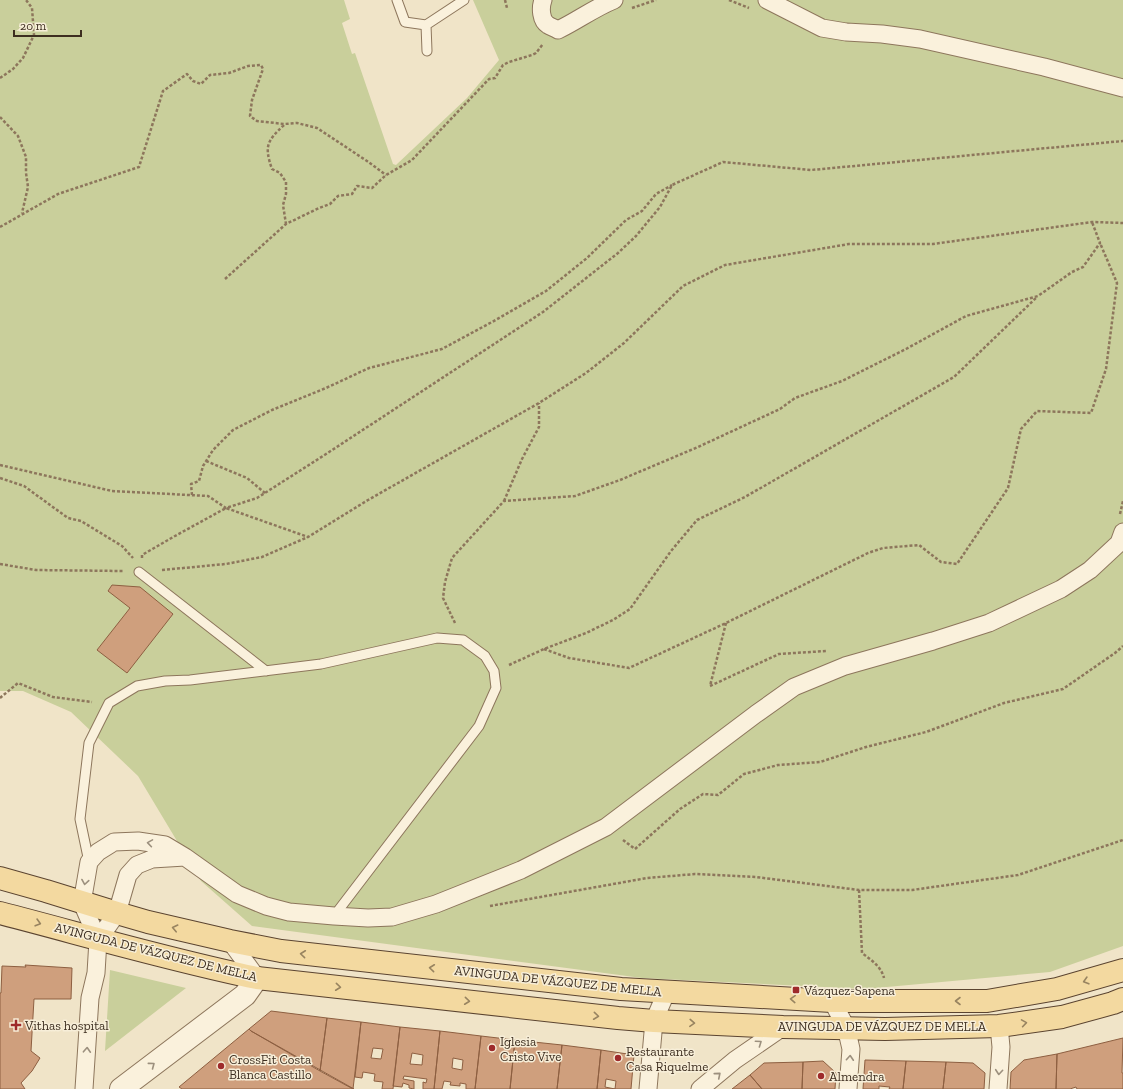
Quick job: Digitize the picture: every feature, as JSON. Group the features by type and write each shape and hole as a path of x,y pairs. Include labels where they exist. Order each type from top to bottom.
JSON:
{"main road":[{"name":"AVINGUDA DE VÁZQUEZ DE MELLA","path":"0,878 148,922 281,951 621,990 832,1001 988,1001 1057,989 1123,970"},
{"name":"AVINGUDA DE VÁZQUEZ DE MELLA","path":"0,912 98,940 204,967 257,978 654,1021 784,1027 846,1027 885,1029 999,1026 1062,1017 1123,999"}],"street":[{"path":"543,0 541,5 542,17 547,25 558,30 600,6 614,0"},
{"path":"767,0 822,28 846,32 882,34 920,39 1044,67 1123,88"},
{"path":"84,1089 90,998 96,973 98,940 82,903 89,862 98,852 114,842 138,841 165,845 185,857 237,894 266,906 289,912 368,918 392,917 436,904 521,870 606,827 794,687 845,666 933,641 989,623 1061,589 1090,570 1119,543 1123,532"},
{"path":"98,940 117,913 128,875 137,865 152,859 185,857"},
{"path":"121,1089 245,995 257,978 230,941"},
{"path":"648,1089 654,1021 666,993"},
{"path":"832,1001 846,1027 851,1049 848,1089"},
{"path":"998,1089 1001,1047 999,1026"},
{"path":"700,1089 735,1060 784,1027"}],"lane":[{"path":"397,0 405,22 426,25 464,0"},
{"path":"426,25 427,51"},
{"path":"139,572 266,671"},
{"path":"89,862 80,819 89,743 109,703 137,686 165,681 190,680 320,664 437,638 463,640 485,656 494,671 496,688 479,726 334,916"}],"path":[{"path":"0,78 13,69 23,58 34,36 32,8 26,0"},
{"path":"505,0 507,8"},
{"path":"224,279 286,224 330,204 338,196 352,194 357,186 372,188 386,175 412,160 489,79 495,78 503,65 536,53 558,30"},
{"path":"0,227 58,194 139,167 163,91 186,74 192,81 201,84 210,75 229,73 248,66 261,65 262,69 252,100 250,116 257,121 284,124 298,123 317,128 367,160 386,175"},
{"path":"0,117 18,136 26,157 28,188 22,214"},
{"path":"284,124 271,137 267,149 272,169 280,173 286,182 284,205 286,224"},
{"path":"192,495 191,484 199,481 203,466 213,450 232,430 272,410 326,388 369,368 442,349 546,291 587,258 626,220 642,210 656,194 672,185 723,162 811,170 1123,141"},
{"path":"139,572 142,555 226,508 257,498 330,452 543,312 618,253 636,236 660,207 672,185"},
{"path":"544,649 569,658 629,668 868,553 883,548 919,545 941,562 957,564 1008,488 1021,429 1037,411 1091,414 1106,369 1117,283 1092,222"},
{"path":"0,564 36,570 139,572 226,564 262,557 308,537 368,500 539,403 586,372 624,343 683,286 725,265 849,244 933,244 1092,222 1123,223"},
{"path":"494,671 544,649 586,633 613,620 630,609 671,551 697,520 746,497 954,377 1038,296 1083,266 1100,243"},
{"path":"504,501 575,496 620,480 698,447 780,409 795,398 842,381 906,349 966,316 1038,296"},
{"path":"463,640 443,598 445,582 452,558 504,501 522,459 539,427 539,403"},
{"path":"206,461 247,478 265,493"},
{"path":"0,465 112,491 208,496 226,508 308,537"},
{"path":"0,478 24,486 68,518 81,521 122,546 133,559 139,572"},
{"path":"726,622 710,686 779,654 832,651"},
{"path":"606,827 635,848 686,805 702,794 718,795 744,774 778,766 820,762 866,747 926,732 1004,703 1063,689 1115,654 1123,646"},
{"path":"0,698 18,683 53,697 109,703"},
{"path":"486,906 647,878 695,874 756,877 859,890 912,890 1018,875 1123,840"},
{"path":"859,890 862,953 876,964 883,973 885,984"}],"green space":[{"path":"0,0 344,0 350,19 342,23 352,54 355,53 393,164 396,165 467,98 499,60 473,0 1123,0 1123,946 1050,972 865,989 642,978 252,926 201,881 138,776 71,712 23,691 0,691"},
{"path":"110,970 186,988 105,1051"}],"building":[{"path":"112,585 140,587 173,614 127,673 97,650 130,608 108,591"},
{"name":"Vithas hospital","path":"25,965 72,968 71,999 34,999 31,1051 40,1058 32,1071 21,1083 25,1089 0,1089 0,993 2,966 26,967"},
{"path":"271,1011 327,1018 320,1071 249,1029"},
{"path":"327,1018 361,1022 353,1089 320,1071"},
{"path":"361,1022 400,1027 393,1089 382,1089 383,1082 374,1081 375,1074 363,1072 362,1078 355,1077","holes":["373,1048 383,1049 381,1059 371,1058"]},
{"path":"400,1027 440,1031 434,1089 423,1089 423,1082 426,1083 427,1079 404,1076 403,1079 414,1081 414,1089 409,1088 409,1085 403,1083 402,1087 393,1086","holes":["412,1053 423,1055 422,1065 410,1064"]},
{"path":"249,1029 354,1089 182,1089 179,1087"},
{"path":"440,1031 481,1036 475,1089 466,1089 466,1084 460,1083 460,1086 450,1085 451,1082 444,1081 442,1089 434,1089","holes":["453,1058 463,1060 462,1070 452,1068"]},
{"path":"481,1036 515,1040 510,1089 475,1089"},
{"path":"1123,1038 1123,1089 1077,1089 1076,1087 1070,1089 1056,1089 1057,1054"},
{"path":"515,1040 562,1045 557,1089 510,1089"},
{"path":"562,1045 601,1050 597,1089 557,1089"},
{"path":"601,1050 634,1055 631,1089 615,1089 597,1089","holes":["606,1079 616,1081 615,1089 605,1087"]},
{"path":"1057,1054 1056,1089 1010,1089 1011,1072 1024,1060"},
{"path":"865,1060 906,1061 903,1089 889,1089 890,1087 879,1086 879,1089 863,1089"},
{"path":"823,1061 836,1073 835,1089 802,1089 803,1062"},
{"path":"906,1061 946,1062 943,1089 903,1089"},
{"path":"803,1062 802,1089 762,1089 750,1075 764,1063"},
{"path":"946,1062 973,1063 985,1073 984,1089 943,1089"},
{"path":"750,1075 762,1089 732,1089"}],"place":[{"name":"Vázquez-Sapena","path":"796,990"},
{"name":"Vithas hospital","path":"16,1025"},
{"name":"Iglesia Cristo Vive","path":"492,1048"},
{"name":"Restaurante Casa Riquelme","path":"618,1058"},
{"name":"CrossFit Costa Blanca Castillo","path":"221,1066"},
{"name":"Almendra","path":"821,1076"}]}
